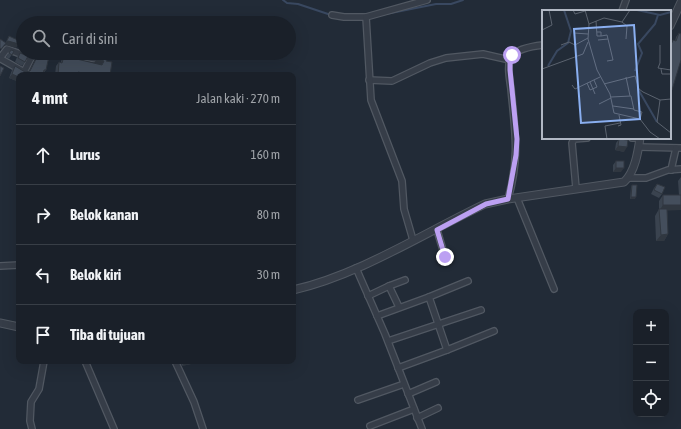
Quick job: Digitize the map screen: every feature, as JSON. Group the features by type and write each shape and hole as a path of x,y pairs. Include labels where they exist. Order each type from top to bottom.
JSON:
{"street":[{"path":"332,15 344,17 366,17 427,0"},
{"path":"622,10 626,0"},
{"path":"671,24 681,2"},
{"path":"366,17 369,80 373,108 402,181 404,210 413,240"},
{"path":"508,199 516,155 517,139 511,88 510,60 512,55 517,52 542,44"},
{"path":"16,51 8,49 1,58 24,72 30,60"},
{"path":"369,80 392,81 430,63 446,58 483,54 510,60"},
{"path":"574,139 572,142 576,188"},
{"path":"296,289 310,286 356,268 437,230 486,204 576,188 618,184 624,182 629,178 640,139"},
{"path":"638,147 678,148 671,170"},
{"path":"629,178 646,178 671,170 681,169"},
{"path":"517,198 554,289"},
{"path":"437,230 445,257"},
{"path":"0,266 16,265"},
{"path":"356,268 388,341 422,429"},
{"path":"368,296 405,280"},
{"path":"377,316 468,281"},
{"path":"389,286 399,307"},
{"path":"429,297 447,350"},
{"path":"388,341 481,310"},
{"path":"0,323 16,326"},
{"path":"398,368 494,331"},
{"path":"32,429 30,421 31,402 40,389 44,364"},
{"path":"86,364 114,429"},
{"path":"176,364 183,377 203,429"},
{"path":"408,394 436,382"},
{"path":"358,400 404,384"},
{"path":"417,418 438,408"},
{"path":"370,426 414,409"}],"building":[{"path":"679,33 681,34 681,60 671,90 671,45 673,40 676,41"},
{"path":"9,36 16,39 16,43 8,41 1,49 0,48 0,39 6,43"},
{"path":"11,50 14,51 12,55 9,53"},
{"path":"36,60 48,60 46,70 44,70 44,72 25,72 30,71"},
{"path":"63,60 81,60 102,65 104,61 100,60 112,62 110,72 58,72 59,62 62,63"},
{"path":"0,66 4,68 0,76"},
{"path":"15,66 25,72 16,72 16,76 12,74"},
{"path":"619,139 628,140 627,147 618,146"},
{"path":"616,161 624,161 624,168 616,168"},
{"path":"657,184 665,187 662,194 654,190"},
{"path":"632,185 637,185 636,197 631,197"},
{"path":"663,195 681,195 681,205 663,205"},
{"path":"659,209 667,209 668,234 661,235"}],"waterway":[{"path":"283,0 287,3 298,4 331,15"},
{"path":"386,14 436,4 451,4 463,0"}],"route":[{"path":"445,257 437,230 486,204 508,199 516,155 517,139 511,88 510,60 512,55"}]}
